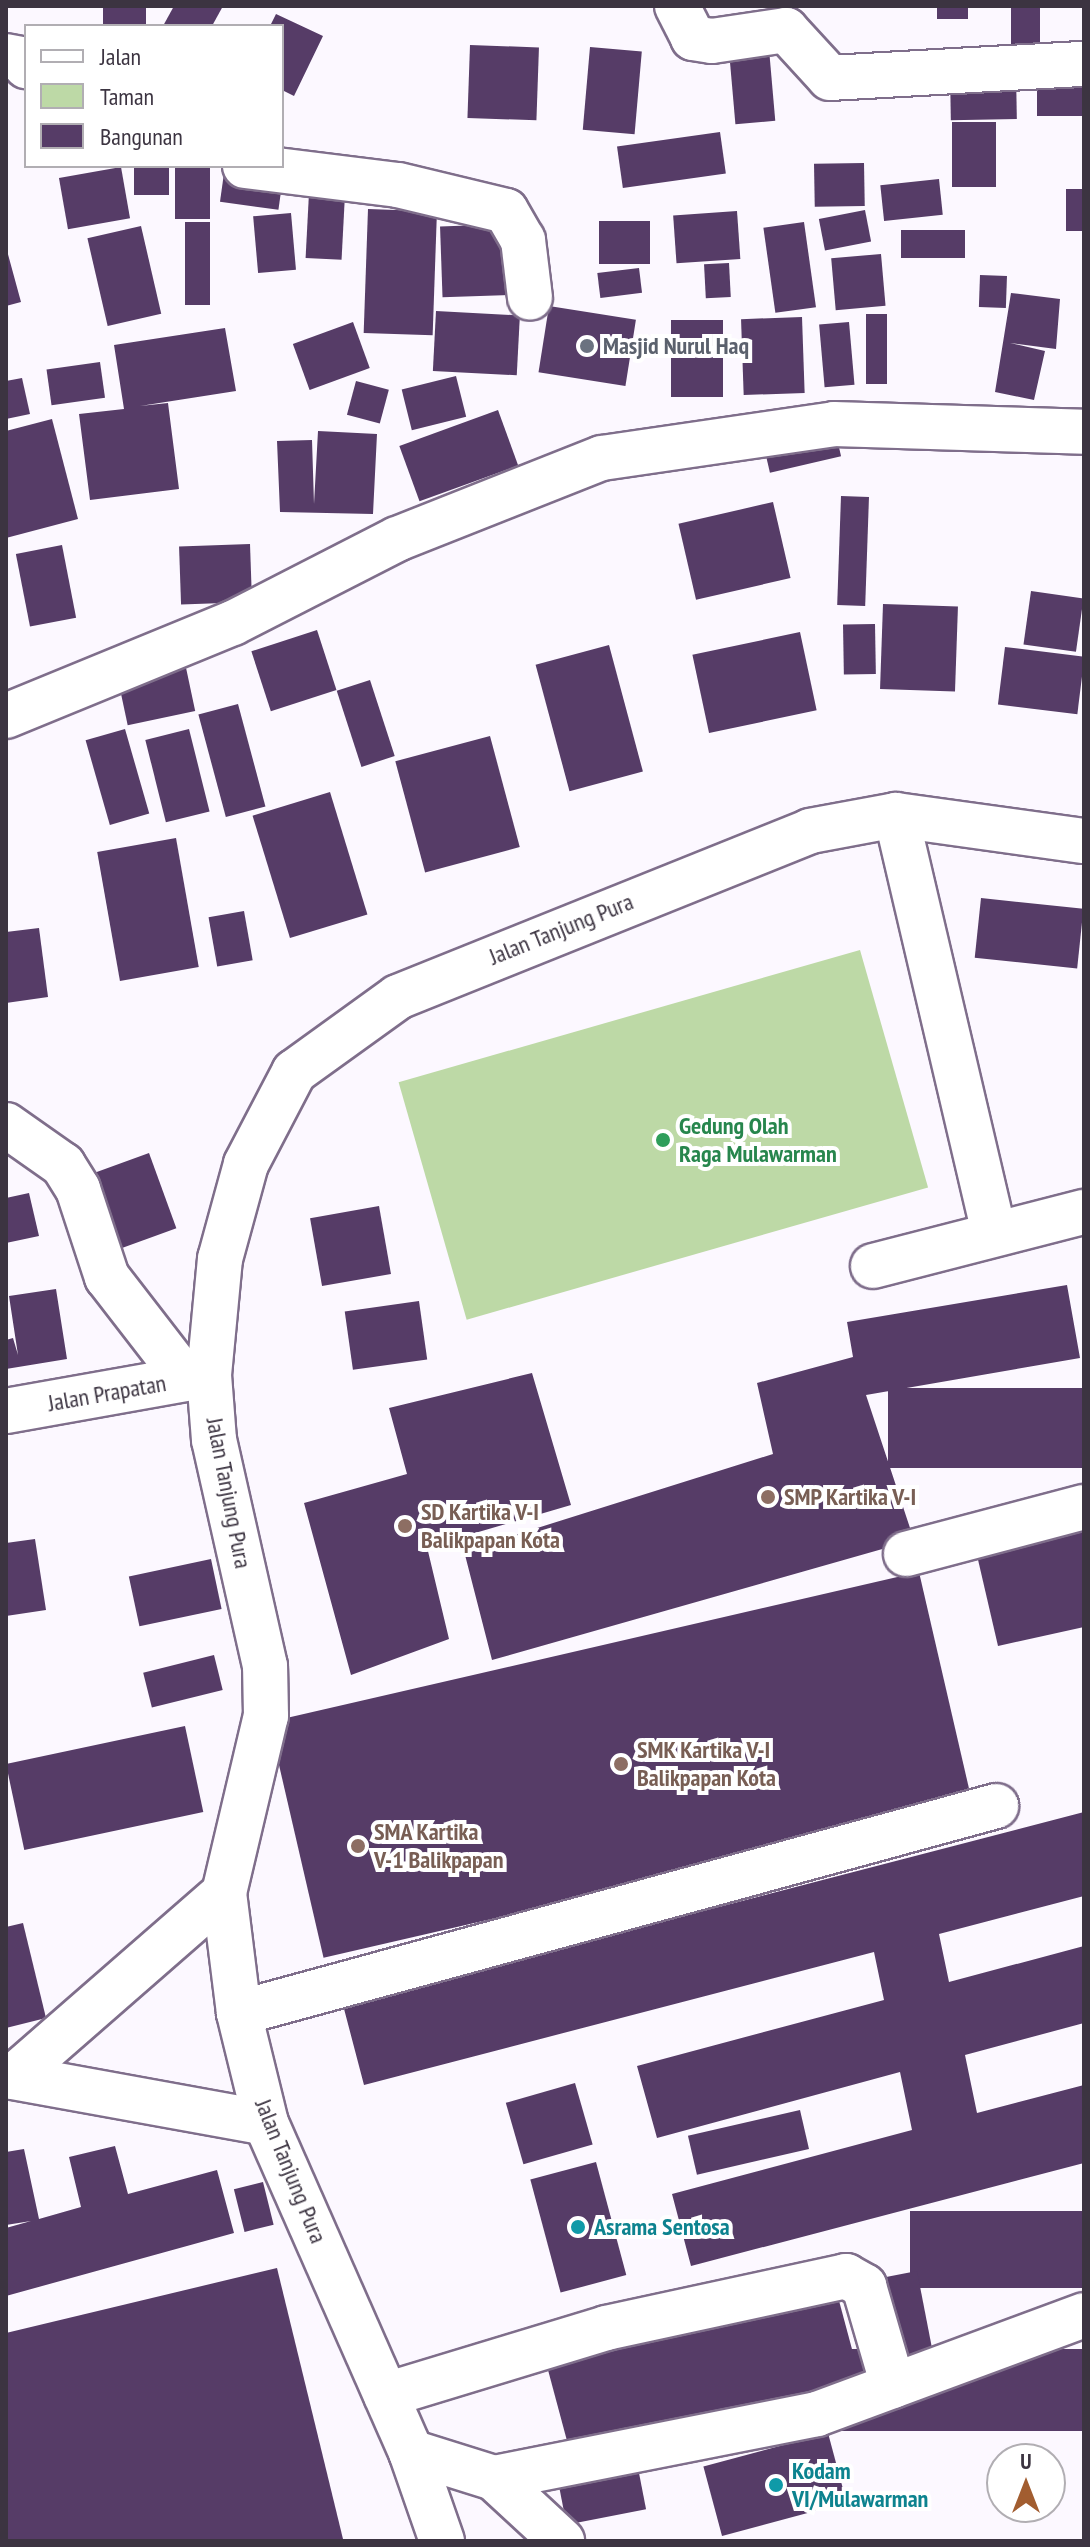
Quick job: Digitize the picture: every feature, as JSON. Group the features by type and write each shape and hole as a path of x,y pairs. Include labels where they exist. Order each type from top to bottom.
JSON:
{"street":[{"path":"677,6 693,38 712,41 786,30 830,78 1084,64"},
{"path":"6,56 21,59 24,63"},
{"path":"261,168 398,185 506,211 523,240 530,298"},
{"path":"6,716 233,623 397,539 602,458 834,424 1084,432"},
{"path":"896,815 994,1234"},
{"name":"Jalan Tanjung Pura","path":"442,2541 411,2452 266,2123 239,2013 224,1893 266,1716 265,1666 197,1376 220,1259 246,1164 294,1072 398,997 517,945 810,831 896,815 1084,841"},
{"path":"6,1125 63,1165 78,1189 107,1277 197,1376"},
{"path":"873,1266 1084,1212"},
{"name":"Jalan Prapatan","path":"6,1411 197,1376"},
{"path":"906,1554 1084,1507"},
{"path":"239,2013 996,1806"},
{"path":"9,2078 224,1893"},
{"path":"9,2078 266,2123"},
{"path":"386,2395 606,2328 846,2276 864,2286 893,2386"},
{"path":"494,2478 817,2414 1084,2315"},
{"path":"411,2452 494,2478 562,2541"}],"green space":[{"name":"Gedung Olah Raga Mulawarman","path":"860,950 928,1187 467,1320 399,1082"}],"building":[{"path":"103,6 146,6 146,24 103,24"},
{"path":"174,6 223,6 213,24 164,24"},
{"path":"937,6 968,6 968,19 937,19"},
{"path":"1011,6 1040,6 1040,44 1011,44"},
{"path":"276,14 323,36 294,96 284,91 284,24 271,24"},
{"path":"470,45 539,47 536,120 467,118"},
{"path":"590,47 642,52 635,134 583,130"},
{"path":"769,49 775,121 735,124 729,52"},
{"path":"1037,70 1084,70 1084,116 1037,116"},
{"path":"1016,71 1017,119 951,120 950,72"},
{"path":"952,122 996,122 996,187 952,187"},
{"path":"720,132 726,174 623,188 617,146"},
{"path":"864,163 865,206 815,207 814,164"},
{"path":"121,168 130,218 68,229 59,178"},
{"path":"134,168 169,168 169,195 134,195"},
{"path":"175,168 210,168 210,219 175,219"},
{"path":"225,168 283,174 278,210 220,202"},
{"path":"939,179 943,215 884,221 880,185"},
{"path":"1066,189 1084,189 1084,231 1066,231"},
{"path":"309,193 345,195 342,260 306,258"},
{"path":"368,209 437,211 433,335 364,333"},
{"path":"865,210 871,241 825,250 819,219"},
{"path":"737,211 740,259 677,263 673,215"},
{"path":"291,213 296,270 258,273 253,216"},
{"path":"599,221 650,221 650,264 599,264"},
{"path":"185,222 210,222 210,305 185,305"},
{"path":"804,222 816,307 775,313 763,228"},
{"path":"509,224 511,295 443,297 440,226"},
{"path":"141,226 161,314 108,326 87,238"},
{"path":"901,230 965,230 965,258 901,258"},
{"path":"6,247 21,302 6,306"},
{"path":"881,254 886,306 836,310 831,258"},
{"path":"729,263 731,297 706,298 704,264"},
{"path":"639,268 642,293 600,298 597,273"},
{"path":"980,275 1007,276 1006,308 979,307"},
{"path":"1011,293 1060,299 1056,349 1010,343 1045,351 1034,400 995,392"},
{"name":"Masjid Nurul Haq","path":"549,306 636,320 625,386 539,372"},
{"path":"436,311 520,315 517,375 433,371"},
{"path":"866,314 887,314 887,384 866,384"},
{"path":"802,317 805,393 744,395 741,319"},
{"path":"671,320 723,320 723,397 671,397"},
{"path":"353,322 370,368 310,390 293,344"},
{"path":"849,322 854,385 825,387 819,325"},
{"path":"225,328 236,391 140,406 168,403 179,489 90,500 79,414 124,409 114,345"},
{"path":"100,362 105,398 52,405 47,370"},
{"path":"456,376 466,417 412,430 402,390"},
{"path":"22,378 30,414 6,419 6,381"},
{"path":"356,381 389,390 380,424 347,415"},
{"path":"498,410 518,465 420,501 399,446"},
{"path":"52,419 78,519 6,538 6,431"},
{"path":"835,430 841,456 770,473 764,446"},
{"path":"318,431 377,434 373,514 280,512 277,441 312,440 314,504"},
{"path":"841,496 869,497 865,606 837,605"},
{"path":"773,502 791,578 696,600 678,524"},
{"path":"250,544 252,602 181,604 179,546"},
{"path":"62,545 76,618 30,627 16,554"},
{"path":"1031,591 1083,598 1076,652 1023,644"},
{"path":"883,604 958,607 955,692 880,689"},
{"path":"875,624 876,674 844,675 843,625"},
{"path":"317,630 336,690 271,711 251,651"},
{"path":"800,632 817,710 709,733 692,655"},
{"path":"609,645 643,772 569,791 536,665"},
{"path":"1005,647 1084,657 1077,714 998,705"},
{"path":"185,663 195,711 128,725 118,677"},
{"path":"370,680 395,756 361,767 337,691"},
{"path":"238,704 265,806 226,817 198,715"},
{"path":"125,729 149,814 110,825 86,740"},
{"path":"189,729 210,811 166,822 145,740"},
{"path":"490,736 520,847 425,872 395,761"},
{"path":"330,792 367,914 290,938 253,816"},
{"path":"176,838 199,967 120,981 97,852"},
{"path":"981,898 1083,909 1077,968 975,958"},
{"path":"244,911 253,960 217,966 209,917"},
{"path":"39,928 48,997 6,1003 6,932"},
{"path":"149,1153 176,1228 110,1252 82,1177"},
{"path":"29,1193 39,1236 6,1243 6,1198"},
{"path":"379,1206 391,1274 322,1286 310,1218"},
{"name":"SMP Kartika V-I","path":"1067,1285 1080,1358 866,1395 914,1540 492,1660 464,1551 773,1454 757,1383 853,1357 847,1322"},
{"path":"56,1289 67,1359 6,1369 6,1340 13,1338 18,1355 9,1296"},
{"path":"419,1301 427,1359 353,1370 345,1311"},
{"name":"SD Kartika V-I Balikpapan Kota","path":"532,1373 571,1505 427,1547 449,1639 351,1675 304,1503 407,1474 389,1408"},
{"path":"888,1388 1084,1388 1084,1468 888,1468"},
{"path":"1084,1525 1084,1627 998,1646 976,1551"},
{"path":"35,1539 46,1610 6,1616 6,1543"},
{"path":"211,1559 222,1609 139,1626 129,1576"},
{"name":"SMK Kartika V-I Balikpapan Kota","path":"919,1572 973,1808 324,1958 269,1722"},
{"path":"214,1655 223,1690 152,1708 143,1673"},
{"path":"185,1726 203,1812 24,1850 6,1764"},
{"path":"1084,1812 1084,1896 939,1934 949,1982 1084,1946 1084,2023 965,2055 977,2113 1084,2085 1084,2163 691,2266 672,2194 912,2130 900,2072 657,2138 637,2066 884,2000 874,1952 364,2085 343,2005"},
{"path":"23,1923 46,2018 6,2028 6,1927"},
{"path":"575,2083 593,2145 523,2164 506,2103"},
{"path":"800,2110 809,2149 697,2175 688,2136"},
{"path":"115,2146 128,2194 217,2170 234,2233 6,2296 6,2228 31,2221 6,2225 6,2152 24,2149 39,2219 81,2207 69,2157"},
{"name":"Asrama Sentosa","path":"596,2162 626,2275 561,2293 530,2180"},
{"path":"263,2182 274,2225 245,2232 234,2189"},
{"path":"910,2211 1084,2211 1084,2288 910,2288"},
{"path":"277,2268 343,2539 6,2541 6,2333"},
{"path":"917,2271 934,2359 897,2367 880,2278"},
{"path":"834,2282 862,2385 573,2463 545,2359"},
{"path":"830,2349 1084,2349 1084,2431 830,2431"},
{"name":"Kodam VI/Mulawarman","path":"828,2433 847,2503 722,2536 703,2466"},
{"path":"639,2473 646,2509 567,2525 559,2488"}],"place":[{"name":"Masjid Nurul Haq","path":"587,346"},
{"name":"Gedung Olah Raga Mulawarman","path":"663,1140"},
{"name":"SMP Kartika V-I","path":"768,1497"},
{"name":"SD Kartika V-I Balikpapan Kota","path":"405,1526"},
{"name":"SMK Kartika V-I Balikpapan Kota","path":"621,1764"},
{"name":"SMA Kartika V-1 Balikpapan","path":"358,1846"},
{"name":"Asrama Sentosa","path":"578,2227"},
{"name":"Kodam VI/Mulawarman","path":"776,2485"}]}
